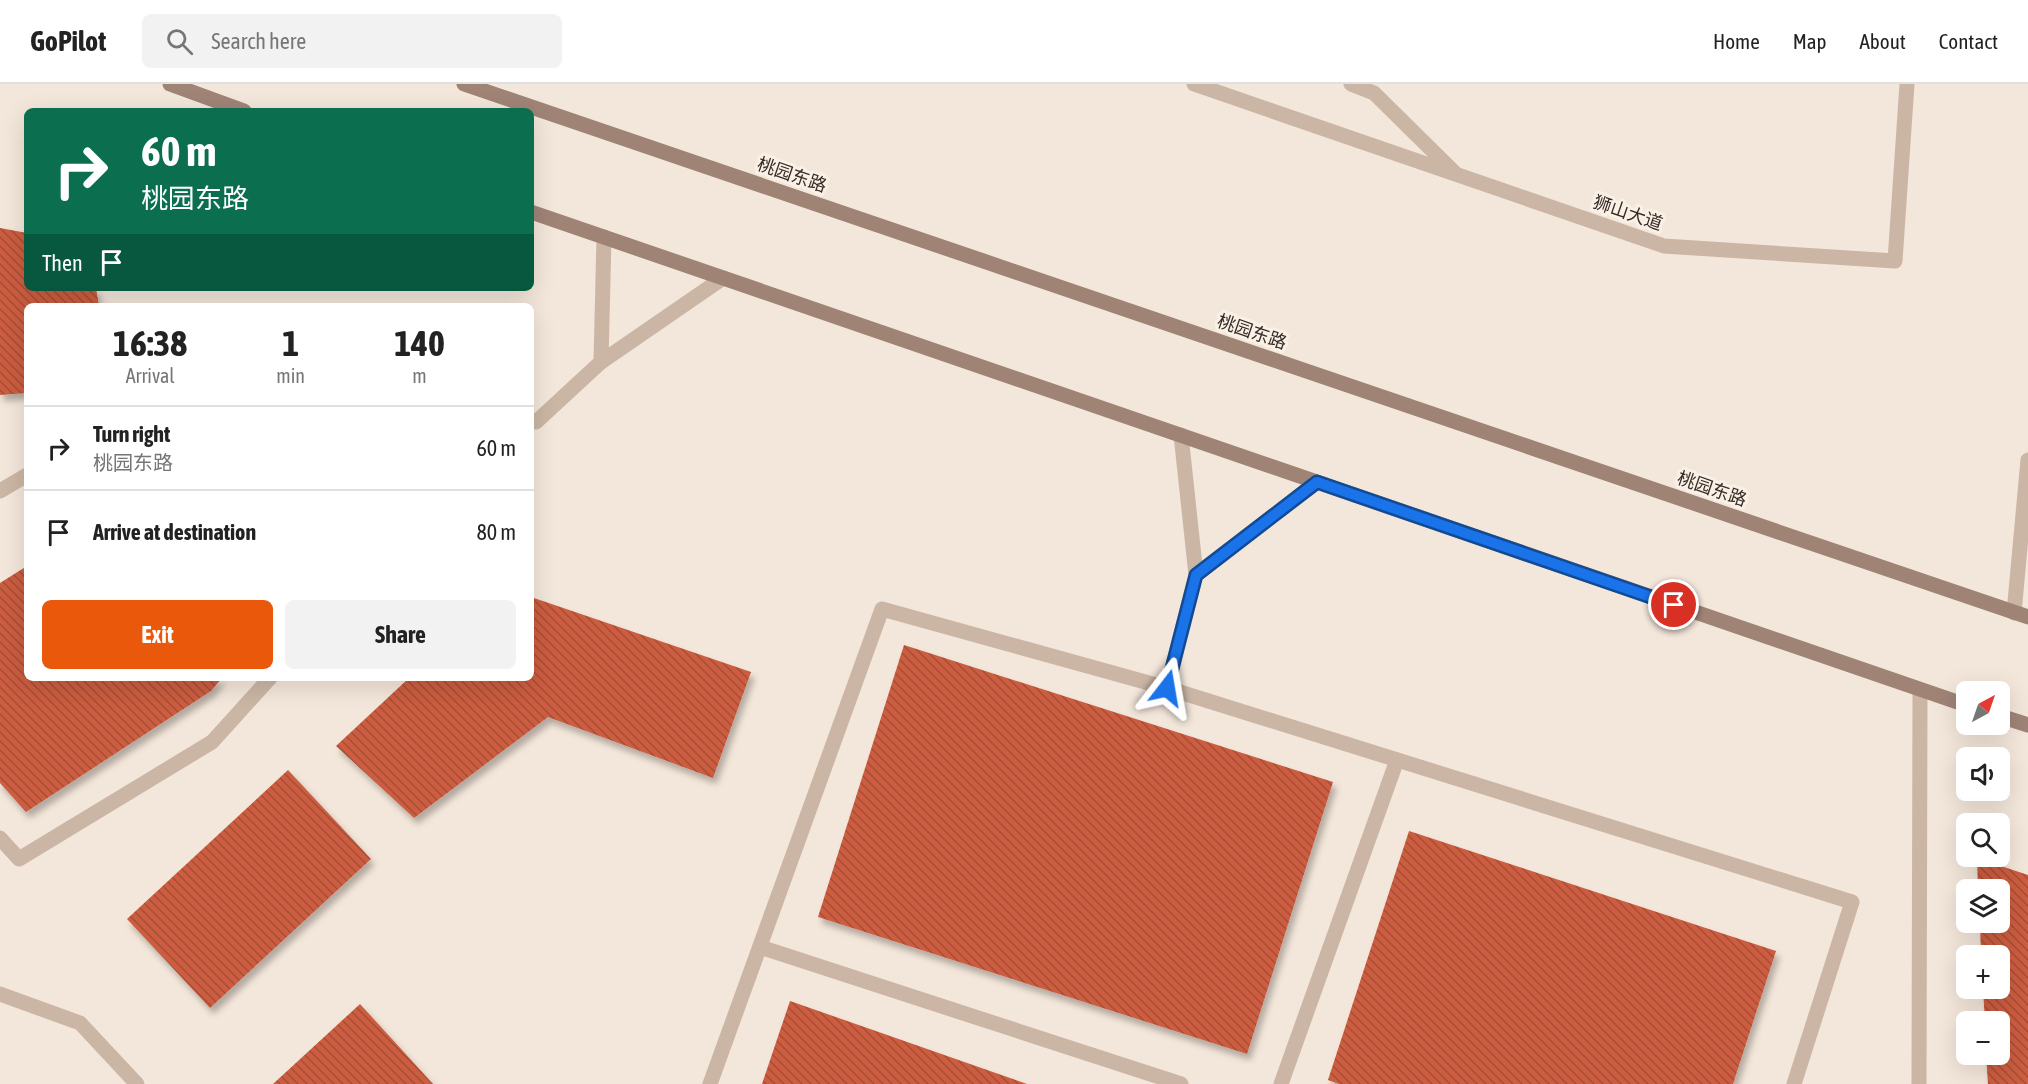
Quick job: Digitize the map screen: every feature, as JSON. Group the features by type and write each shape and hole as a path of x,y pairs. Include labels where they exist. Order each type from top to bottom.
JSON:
{"main road":[{"path":"170,84 236,108"},
{"name":"桃园东路","path":"464,84 2021,615"},
{"path":"534,213 1956,702"},
{"path":"2010,719 2028,725"}],"street":[{"name":"狮山大道","path":"1194,84 1664,246 1895,261 1907,84"},
{"path":"1350,84 1374,93 1457,175"},
{"path":"602,362 604,237"},
{"path":"534,420 602,362 723,278"},
{"path":"1167,688 1196,575 1181,435"},
{"path":"2021,615 2028,460"},
{"path":"0,491 24,477"},
{"path":"1196,575 1317,482"},
{"path":"710,1084 882,609 1167,688 1852,902 1794,1084"},
{"path":"0,838 19,860 212,742 267,681"},
{"path":"1919,1084 1920,690"},
{"path":"1281,1084 1396,760"},
{"path":"760,947 1181,1084"},
{"path":"0,994 80,1023 137,1084"}],"building":[{"path":"0,228 24,232 24,291 96,291 98,303 24,303 24,393 0,395"},
{"path":"24,568 24,681 219,681 211,691 26,812 0,783 0,583"},
{"path":"534,598 751,672 713,778 548,717 414,818 336,746 406,681 534,681"},
{"path":"904,645 1333,782 1247,1054 818,917"},
{"path":"288,770 371,859 210,1008 127,919"},
{"path":"1409,831 1776,951 1733,1084 1339,1084 1328,1080"},
{"path":"1977,867 2004,867 2028,875 2028,1084 1988,1084 1987,1065 2010,1065 2010,1011 1984,1011 1984,999 2010,999 2010,945 1981,945 1980,933 2010,933 2010,879 1978,879"},
{"path":"790,1001 1027,1084 762,1084"},
{"path":"360,1004 433,1084 273,1084"}],"route":[{"path":"1167,688 1196,575 1317,482 1674,605"}]}
